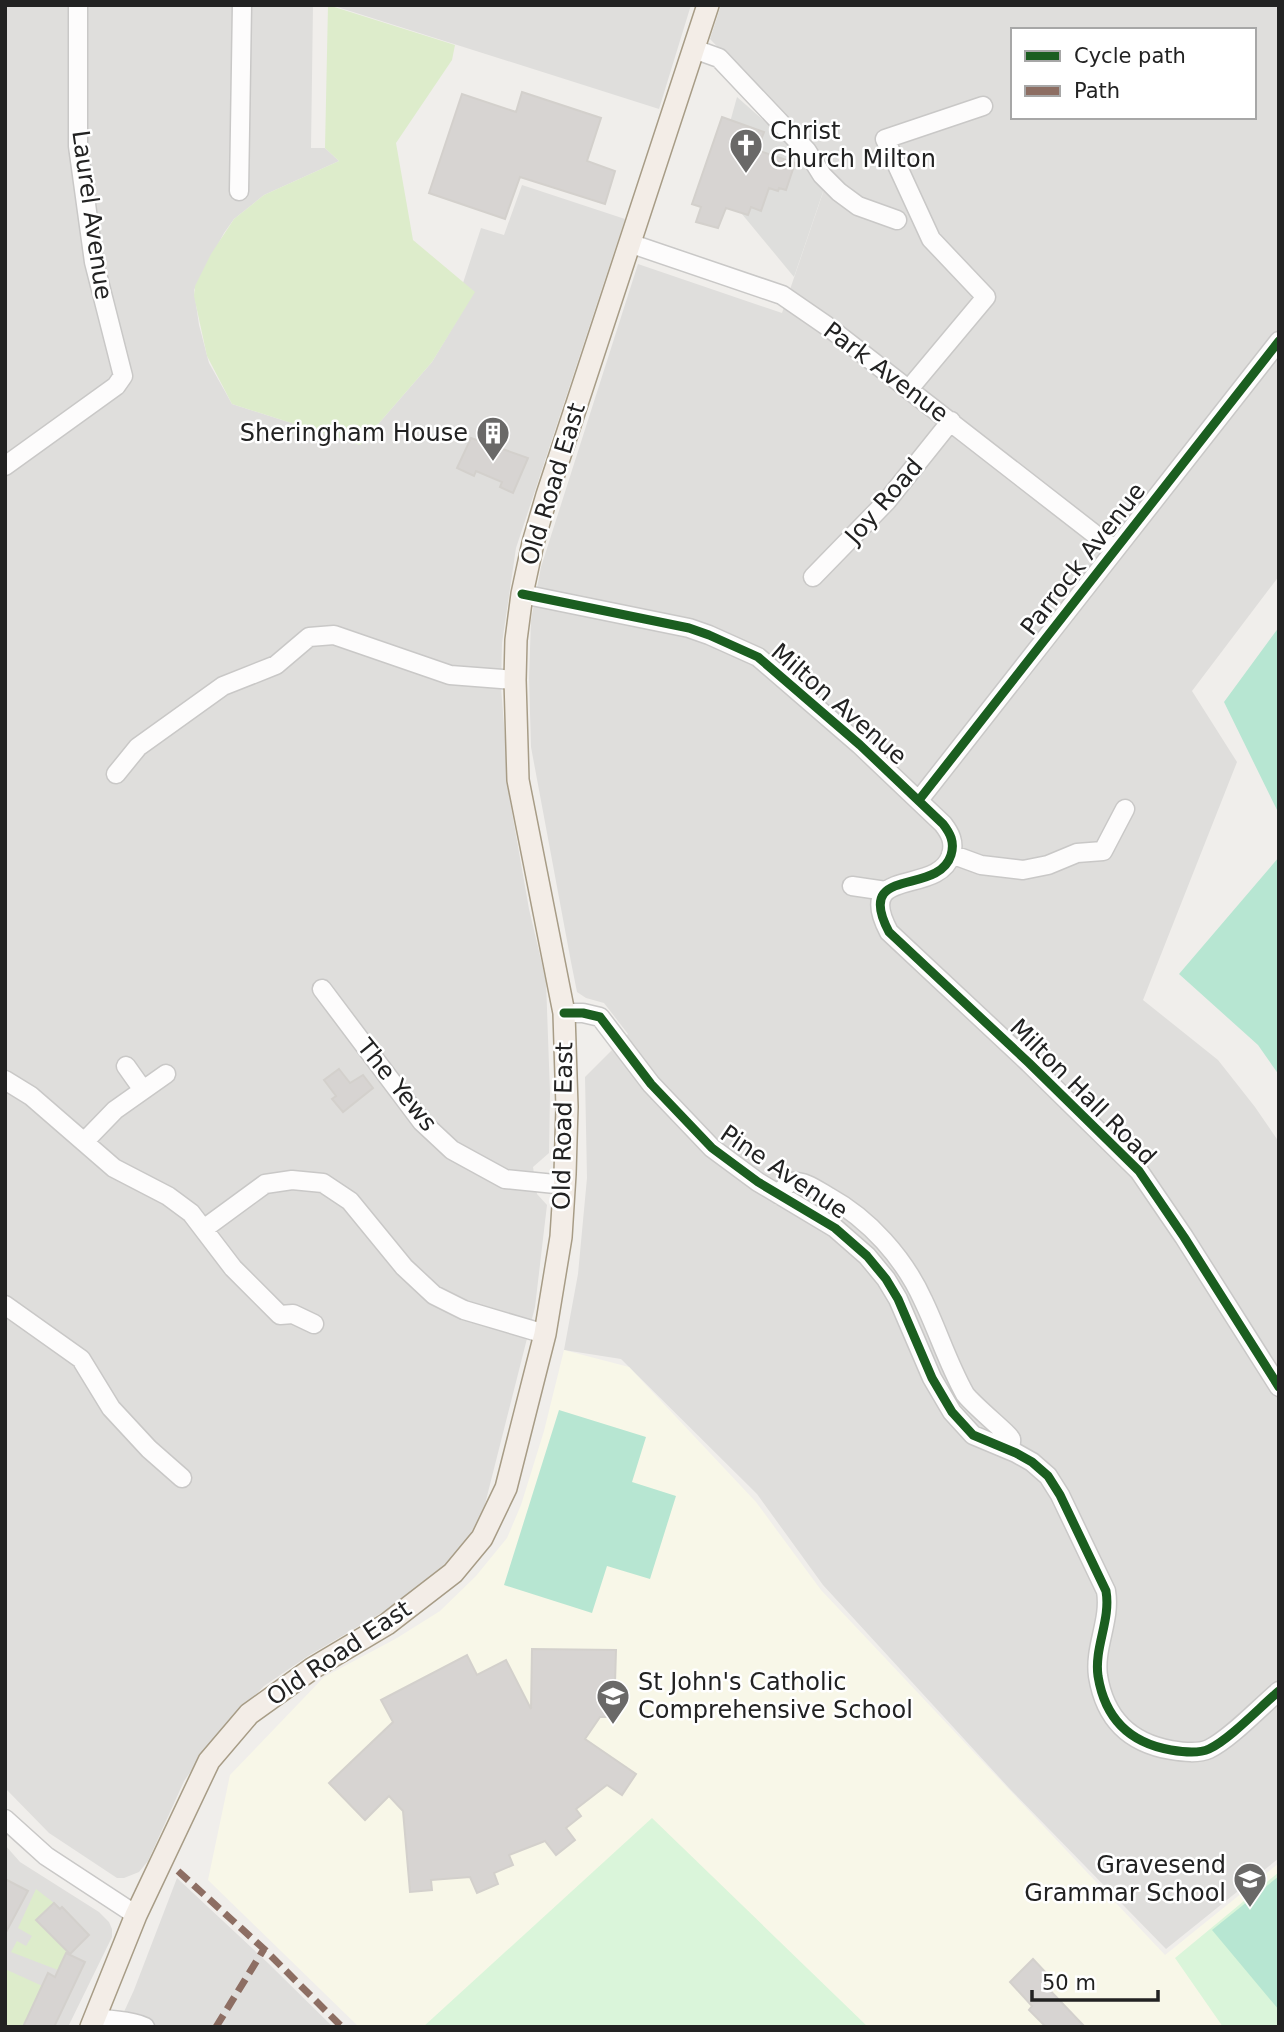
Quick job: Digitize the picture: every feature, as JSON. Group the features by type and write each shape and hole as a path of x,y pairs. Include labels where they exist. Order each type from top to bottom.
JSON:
{"main road":[{"name":"Old Road East","path":"94,2022 136,1914 209,1761 249,1714 313,1668 387,1624 453,1573 482,1538 506,1488 545,1334 557,1265 565,1185 567,1107 564,1013 518,780 515,680 516,640 522,594 547,495 708,5"}],"street":[{"name":"Laurel Avenue","path":"5,466 121,380 123,374 94,262 78,146 78,5"},
{"path":"239,191 242,5"},
{"path":"694,49 719,58 807,151 822,175 839,192 858,206 897,220"},
{"path":"909,389 986,297 931,239 885,139 983,106"},
{"name":"Park Avenue","path":"629,243 782,295 951,421 1115,550"},
{"name":"Parrock Avenue","path":"919,800 1279,341"},
{"name":"Joy Road","path":"813,577 883,506 951,421"},
{"name":"Milton Avenue","path":"522,594 689,628 758,657 806,696 919,800 949,832 951,854"},
{"path":"116,774 138,747 223,686 276,666 309,637 334,635 450,675 515,680"},
{"path":"852,886 886,891 938,871 951,854 981,865 1023,870 1048,865 1077,853 1100,857 1125,809"},
{"name":"Milton Hall Road","path":"886,891 880,900 880,911 889,932 1139,1171 1279,1387"},
{"name":"The Yews","path":"323,989 422,1122 452,1150 505,1179 565,1185"},
{"name":"Pine Avenue","path":"564,1013 600,1017 646,1078 698,1136 731,1164 835,1228 867,1256 898,1299 932,1378 952,1412 973,1435 1032,1462 1052,1481 1104,1585 1108,1610 1098,1657 1099,1678 1109,1710 1124,1731 1137,1740 1158,1748 1184,1752 1204,1751 1227,1736 1279,1690"},
{"path":"126,1066 143,1090"},
{"path":"85,1142 111,1114 166,1074"},
{"path":"5,1080 31,1096 117,1169 176,1200 205,1228 233,1268 280,1315 295,1314 314,1324"},
{"path":"205,1228 265,1184 292,1180 323,1183 350,1201 404,1267 434,1295 464,1310 545,1334"},
{"path":"5,1305 81,1359 111,1408 149,1449 182,1478"},
{"path":"5,1819 46,1856 136,1914"},
{"path":"94,2022 139,2024"}],"shaded area":[{"path":"5,5 313,5 311,148 325,148 339,161 264,195 234,219 194,290 199,325 209,363 232,404 360,445 432,362 474,292 463,283 481,228 504,235 522,185 625,219 516,548 502,643 501,687 510,801 529,909 546,981 549,1153 533,1167 537,1194 547,1205 535,1307 484,1508 467,1540 444,1567 410,1596 308,1656 264,1686 214,1738 184,1781 148,1861 139,1872 124,1878 117,1878 49,1833 5,1788"},
{"path":"331,5 691,5 659,109"},
{"path":"721,5 1279,5 1279,576 1192,691 1237,762 1143,1000 1218,1060 1279,1142 1279,1858 1166,1949 1009,1788 823,1585 757,1494 621,1359 564,1350 578,1274 587,1178 585,1077 628,1034 604,1003 586,998 577,992 531,747 531,620 541,567 638,264 782,313 830,172 783,115 710,39"},
{"path":"737,97 788,142 824,189 794,277 714,180"},
{"name":"St John's Catholic Comprehensive School","path":"564,1350 629,1367 756,1502 821,1590 1165,1955 1279,1863 1279,2027 359,2027 208,1880 230,1775 324,1677 397,1638 440,1611 476,1576 507,1538 521,1505 544,1431"},
{"path":"5,1845 20,1862 99,1912 112,1929 112,1937 68,2027 5,2027"},
{"path":"177,1878 268,1963 333,2027 117,2027"}],"green space":[{"path":"328,5 455,45 452,60 396,143 413,240 475,292 432,362 360,445 232,404 207,356 194,296 195,286 211,254 234,219 264,195 339,161 325,148"},
{"path":"1279,627 1279,814 1224,702"},
{"path":"1279,857 1279,1075 1258,1045 1179,974"},
{"path":"559,1410 646,1437 632,1482 676,1496 650,1579 607,1566 592,1613 504,1585"},
{"path":"652,1818 868,2027 423,2027"},
{"name":"Gravesend Grammar School","path":"1279,1872 1279,2027 1223,2027 1175,1958"},
{"path":"1279,1876 1279,2010 1212,1930"},
{"path":"36,1889 54,1903 39,1917 54,1939 59,1935 73,1951 66,1953 58,1970 11,1952 17,1941 26,1946 32,1936 18,1928"},
{"path":"5,1969 49,1989 33,2024 25,2020 22,2027 5,2027"}],"building":[{"path":"522,92 601,118 587,161 615,171 605,204 520,177 505,219 429,193 462,94 516,112"},
{"name":"Christ Church Milton","path":"722,117 764,132 757,150 795,163 786,190 769,188 761,211 751,207 748,215 726,208 718,228 696,222 701,207 692,204"},
{"name":"Sheringham House","path":"471,438 528,458 513,493 500,487 502,482 476,471 474,476 457,468"},
{"path":"339,1069 350,1083 363,1075 373,1088 343,1112 332,1099 336,1096 324,1080"},
{"path":"532,1649 616,1650 614,1717 600,1717 585,1739 636,1774 622,1795 607,1785 576,1809 581,1816 566,1828 575,1840 556,1855 545,1841 509,1855 513,1865 494,1873 498,1884 477,1893 470,1877 431,1880 432,1890 410,1892 403,1811 389,1796 365,1820 329,1783 393,1722 381,1700 467,1655 477,1675 506,1660 531,1709"},
{"path":"5,1879 28,1891 5,1934"},
{"path":"54,1903 60,1909 62,1907 89,1935 70,1954 36,1920"},
{"path":"66,1953 85,1962 54,2027 23,2027 48,1973 55,1977"},
{"path":"1033,1959 1048,1975 1041,1981 1085,2027 1046,2027 1029,2010 1032,2006 1010,1982"}],"marked path":[{"path":"178,1871 264,1949 342,2027"},
{"path":"216,2027 264,1949"}],"cycle path":[{"path":"919,800 1279,341"},
{"path":"522,594 689,628 758,657 860,745 943,824 952,842 951,855 943,868 931,875 889,889 882,897 881,911 889,932 1139,1171 1279,1387"},
{"path":"564,1013 600,1017 651,1084 712,1148 758,1182 835,1228 867,1256 898,1299 932,1378 952,1412 973,1435 1016,1453 1048,1476 1060,1495 1106,1591 1098,1676 1107,1705 1122,1727 1143,1742 1156,1747 1185,1752 1205,1751 1226,1738 1279,1691"}],"place":[{"name":"Christ Church Milton","path":"746,175"},
{"name":"Sheringham House","path":"493,463"},
{"name":"St John's Catholic Comprehensive School","path":"613,1726"},
{"name":"Gravesend Grammar School","path":"1250,1909"}]}
